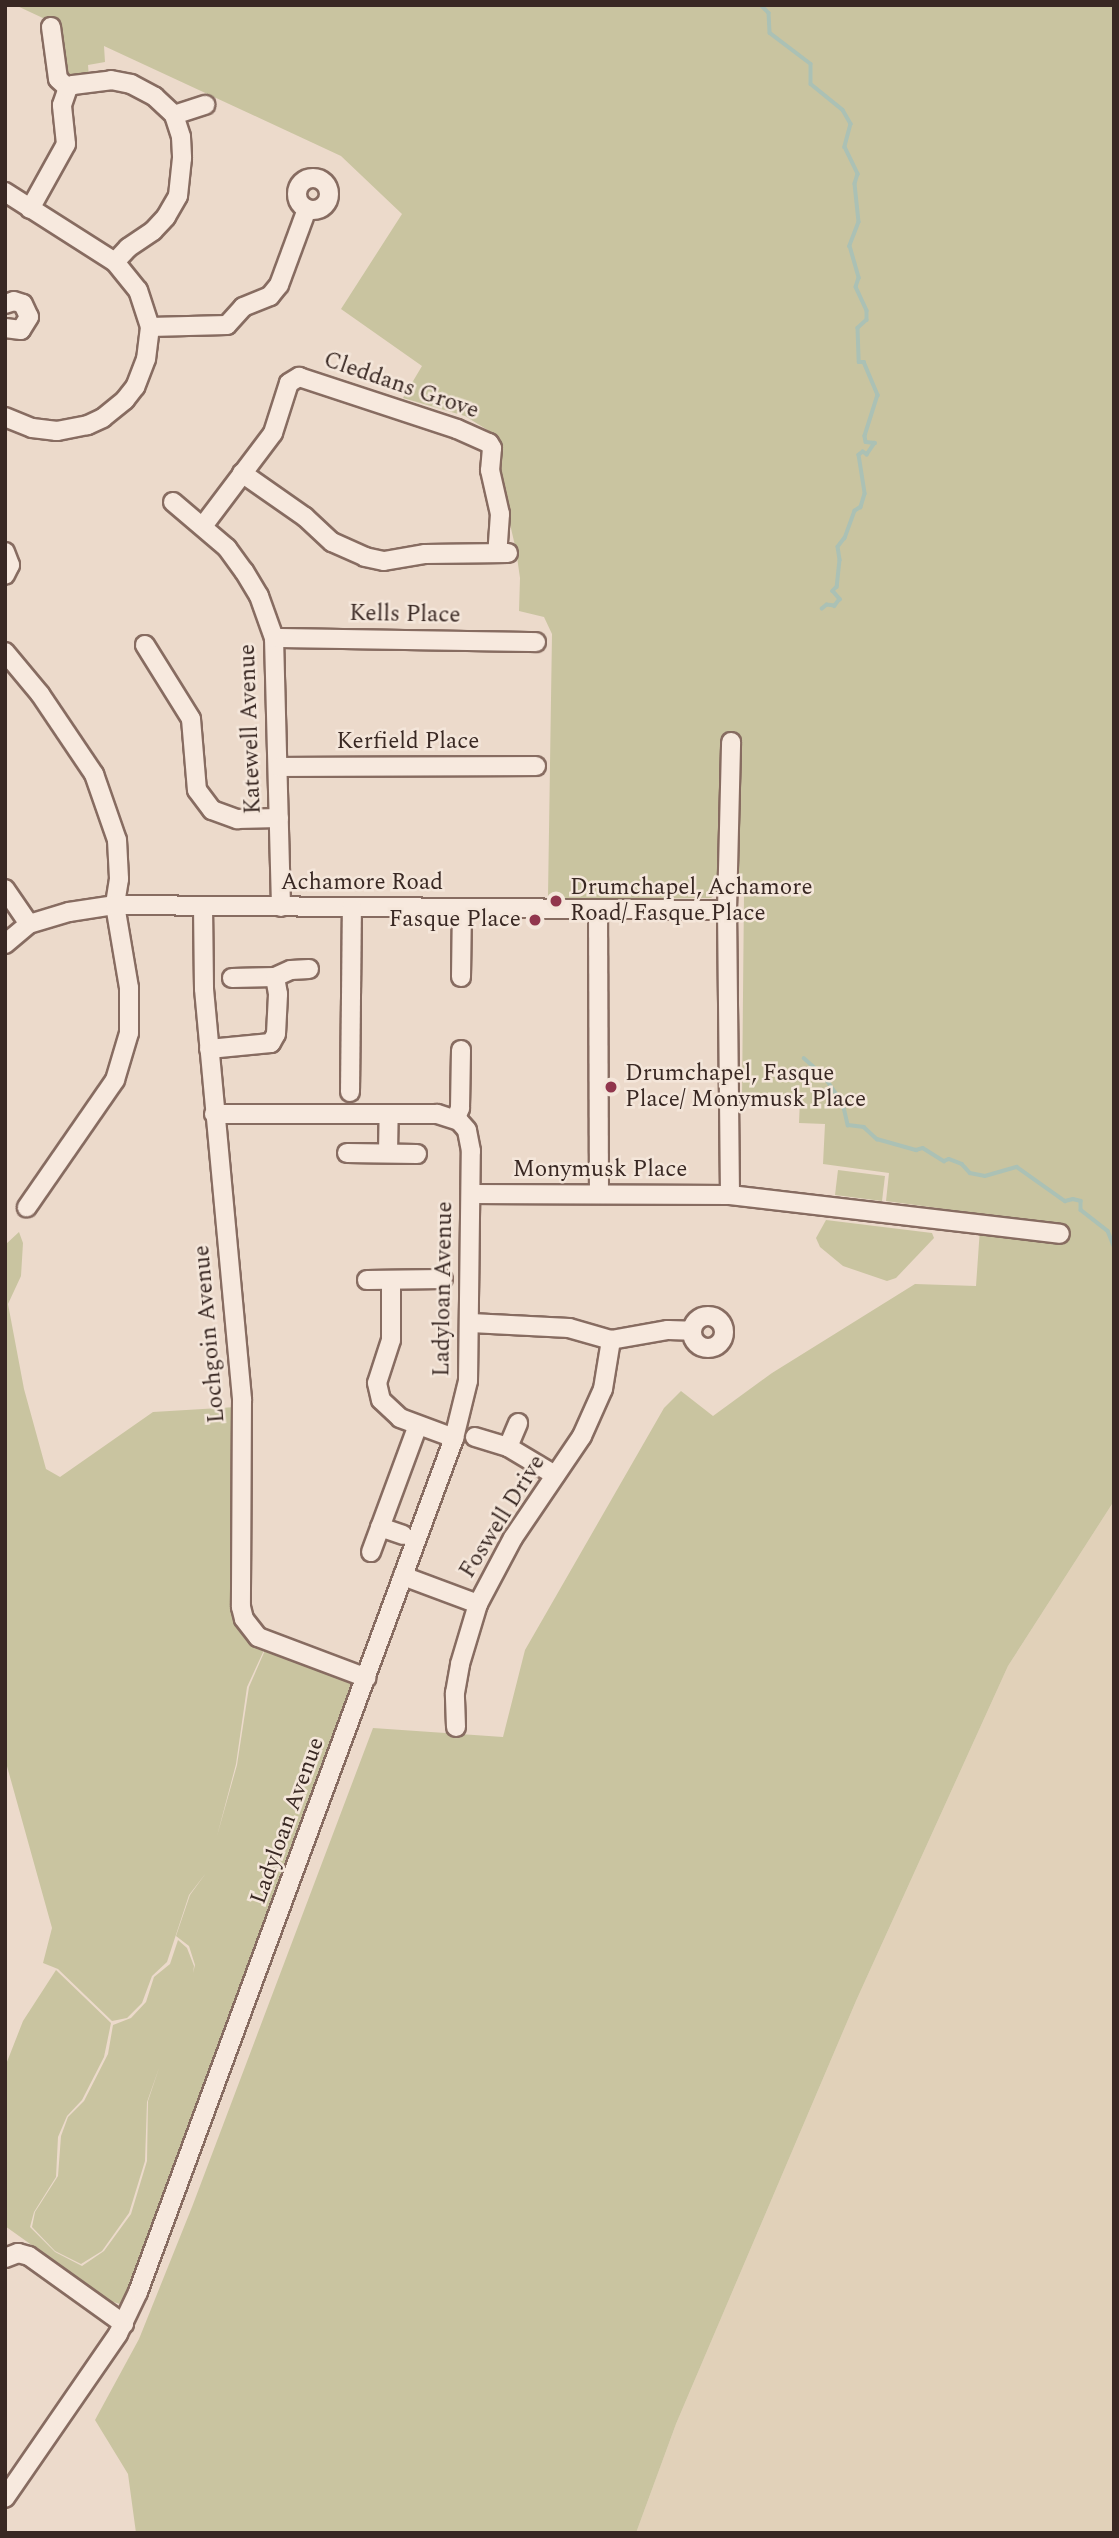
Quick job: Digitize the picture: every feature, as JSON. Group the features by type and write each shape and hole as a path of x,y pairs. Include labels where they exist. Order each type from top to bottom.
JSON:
{"street":[{"path":"51,27 58,79 68,88"},
{"path":"68,88 93,81 121,81 155,97 174,115 183,148 178,196 166,217 115,262"},
{"path":"30,209 66,144 62,106 68,88"},
{"path":"174,115 205,105"},
{"path":"5,192 115,262 138,290 150,327 146,359 135,387 125,400 103,418 88,425 57,430 32,428 5,417"},
{"path":"150,327 227,325 243,307 270,296 279,285 307,209"},
{"path":"5,304 14,301 23,304 29,317 21,330 6,329"},
{"name":"Cleddans Grove","path":"203,526 273,433 289,383 299,377 457,429 488,443 492,448 490,470 500,514 503,553 425,554 384,561 365,557 332,542 305,517 243,474"},
{"name":"Katewell Avenue","path":"173,502 227,548 259,596 274,638 281,907"},
{"path":"5,552 10,565 5,575"},
{"name":"Kells Place","path":"274,638 536,642"},
{"path":"145,645 191,719 197,790 212,810 237,819 279,818"},
{"path":"5,652 40,694 94,774 117,840 119,879 116,905 130,988 130,1033 115,1080 27,1207"},
{"path":"730,1195 727,910 731,742"},
{"name":"Kerfield Place","path":"279,767 536,766"},
{"path":"5,889 29,924"},
{"name":"Achamore Road","path":"5,944 29,924 69,912 116,905 727,910"},
{"name":"Lochgoin Avenue","path":"203,906 214,1114 242,1400 240,1588 244,1619 258,1637 268,1643 367,1678"},
{"path":"350,1092 352,907"},
{"path":"461,978 462,908"},
{"path":"598,909 599,1193"},
{"path":"232,978 275,977 291,970 309,968"},
{"path":"209,1049 271,1043 276,1034 278,994 275,977"},
{"path":"214,1114 444,1114 458,1119 461,1050"},
{"path":"388,1153 389,1114"},
{"name":"Ladyloan Avenue","path":"5,2497 124,2324 367,1678 454,1438 468,1381 471,1322 470,1139 458,1119"},
{"path":"347,1153 418,1154"},
{"name":"Monymusk Place","path":"471,1194 730,1195 1060,1234"},
{"path":"367,1280 443,1279"},
{"path":"391,1280 391,1340 377,1383 386,1408 418,1425 454,1438"},
{"path":"471,1322 559,1327 611,1340 668,1330 692,1331"},
{"name":"Foswell Drive","path":"456,1727 455,1693 460,1664 478,1604 513,1538 571,1454 594,1411 607,1377 611,1340"},
{"path":"508,1447 518,1423"},
{"path":"372,1552 418,1425"},
{"path":"475,1437 508,1447 555,1475"},
{"path":"380,1527 403,1535"},
{"path":"403,1576 478,1604"},
{"path":"5,2258 18,2253 29,2256 124,2324"}],"shaded area":[{"path":"15,5 1114,5 1114,1501 1008,1666 856,2001 676,2424 636,2533 136,2533 128,2474 95,2420 139,2339 192,2207 373,1728 503,1737 525,1650 664,1408 681,1391 713,1416 772,1373 915,1284 976,1286 981,1214 886,1201 889,1173 823,1164 825,1124 799,1123 800,1099 742,1097 744,894 721,891 711,898 576,899 548,896 552,634 544,617 519,611 520,578 516,550 496,464 500,446 494,434 465,416 403,398 422,366 341,309 402,214 341,156 104,46 105,62 88,65 89,77 70,78 66,75 60,26"},
{"path":"838,1170 885,1176 882,1201 835,1195"},
{"path":"826,1220 932,1233 934,1238 896,1278 887,1281 843,1266 820,1247 816,1238"},
{"path":"19,1232 23,1243 21,1276 8,1304 24,1389 46,1469 60,1477 153,1412 236,1407 234,1575 265,1648 247,1687 236,1764 217,1836 237,1765 249,1687 266,1648 348,1680 352,1689 126,2302 120,2304 110,2301 5,2226 5,2067 23,2021 56,1970 111,2023 104,2057 82,2100 67,2116 58,2137 56,2177 34,2212 30,2227 55,2252 82,2266 104,2251 131,2214 147,2161 148,2101 159,2068 147,2102 145,2161 129,2213 102,2251 81,2264 55,2251 32,2227 35,2212 58,2176 61,2136 68,2117 84,2101 108,2054 113,2025 131,2018 146,2002 154,1977 170,1964 178,1940 187,1948 194,1966 193,1973 195,1965 189,1946 176,1936 190,1895 206,1873 189,1895 167,1962 152,1976 142,2003 127,2018 112,2021 58,1969 43,1963 52,1928 5,1759 5,1245"},
{"path":"1114,1501 1114,2533 636,2533 676,2424 856,2001 1008,1666"}],"waterway":[{"path":"761,5 769,13 770,33 811,64 811,84 843,110 851,124 845,147 858,174 855,184 859,222 850,246 859,278 856,287 867,311 867,320 858,328 859,362 864,362 878,395 865,436 866,442 875,443 867,455 863,452 859,455 865,494 861,507 855,511 845,538 838,547 840,560 837,587 833,591 840,599 835,606 827,605 822,609"},
{"path":"804,1058 824,1076 843,1103 848,1125 864,1127 877,1139 916,1150 923,1148 944,1161 949,1159 962,1164 970,1173 985,1176 1017,1167 1065,1201 1081,1201 1081,1210 1108,1231 1114,1246"}],"place":[{"name":"Drumchapel, Achamore Road/ Fasque Place","path":"556,901"},
{"name":"Fasque Place","path":"535,920"},
{"name":"Drumchapel, Fasque Place/ Monymusk Place","path":"611,1087"}]}
